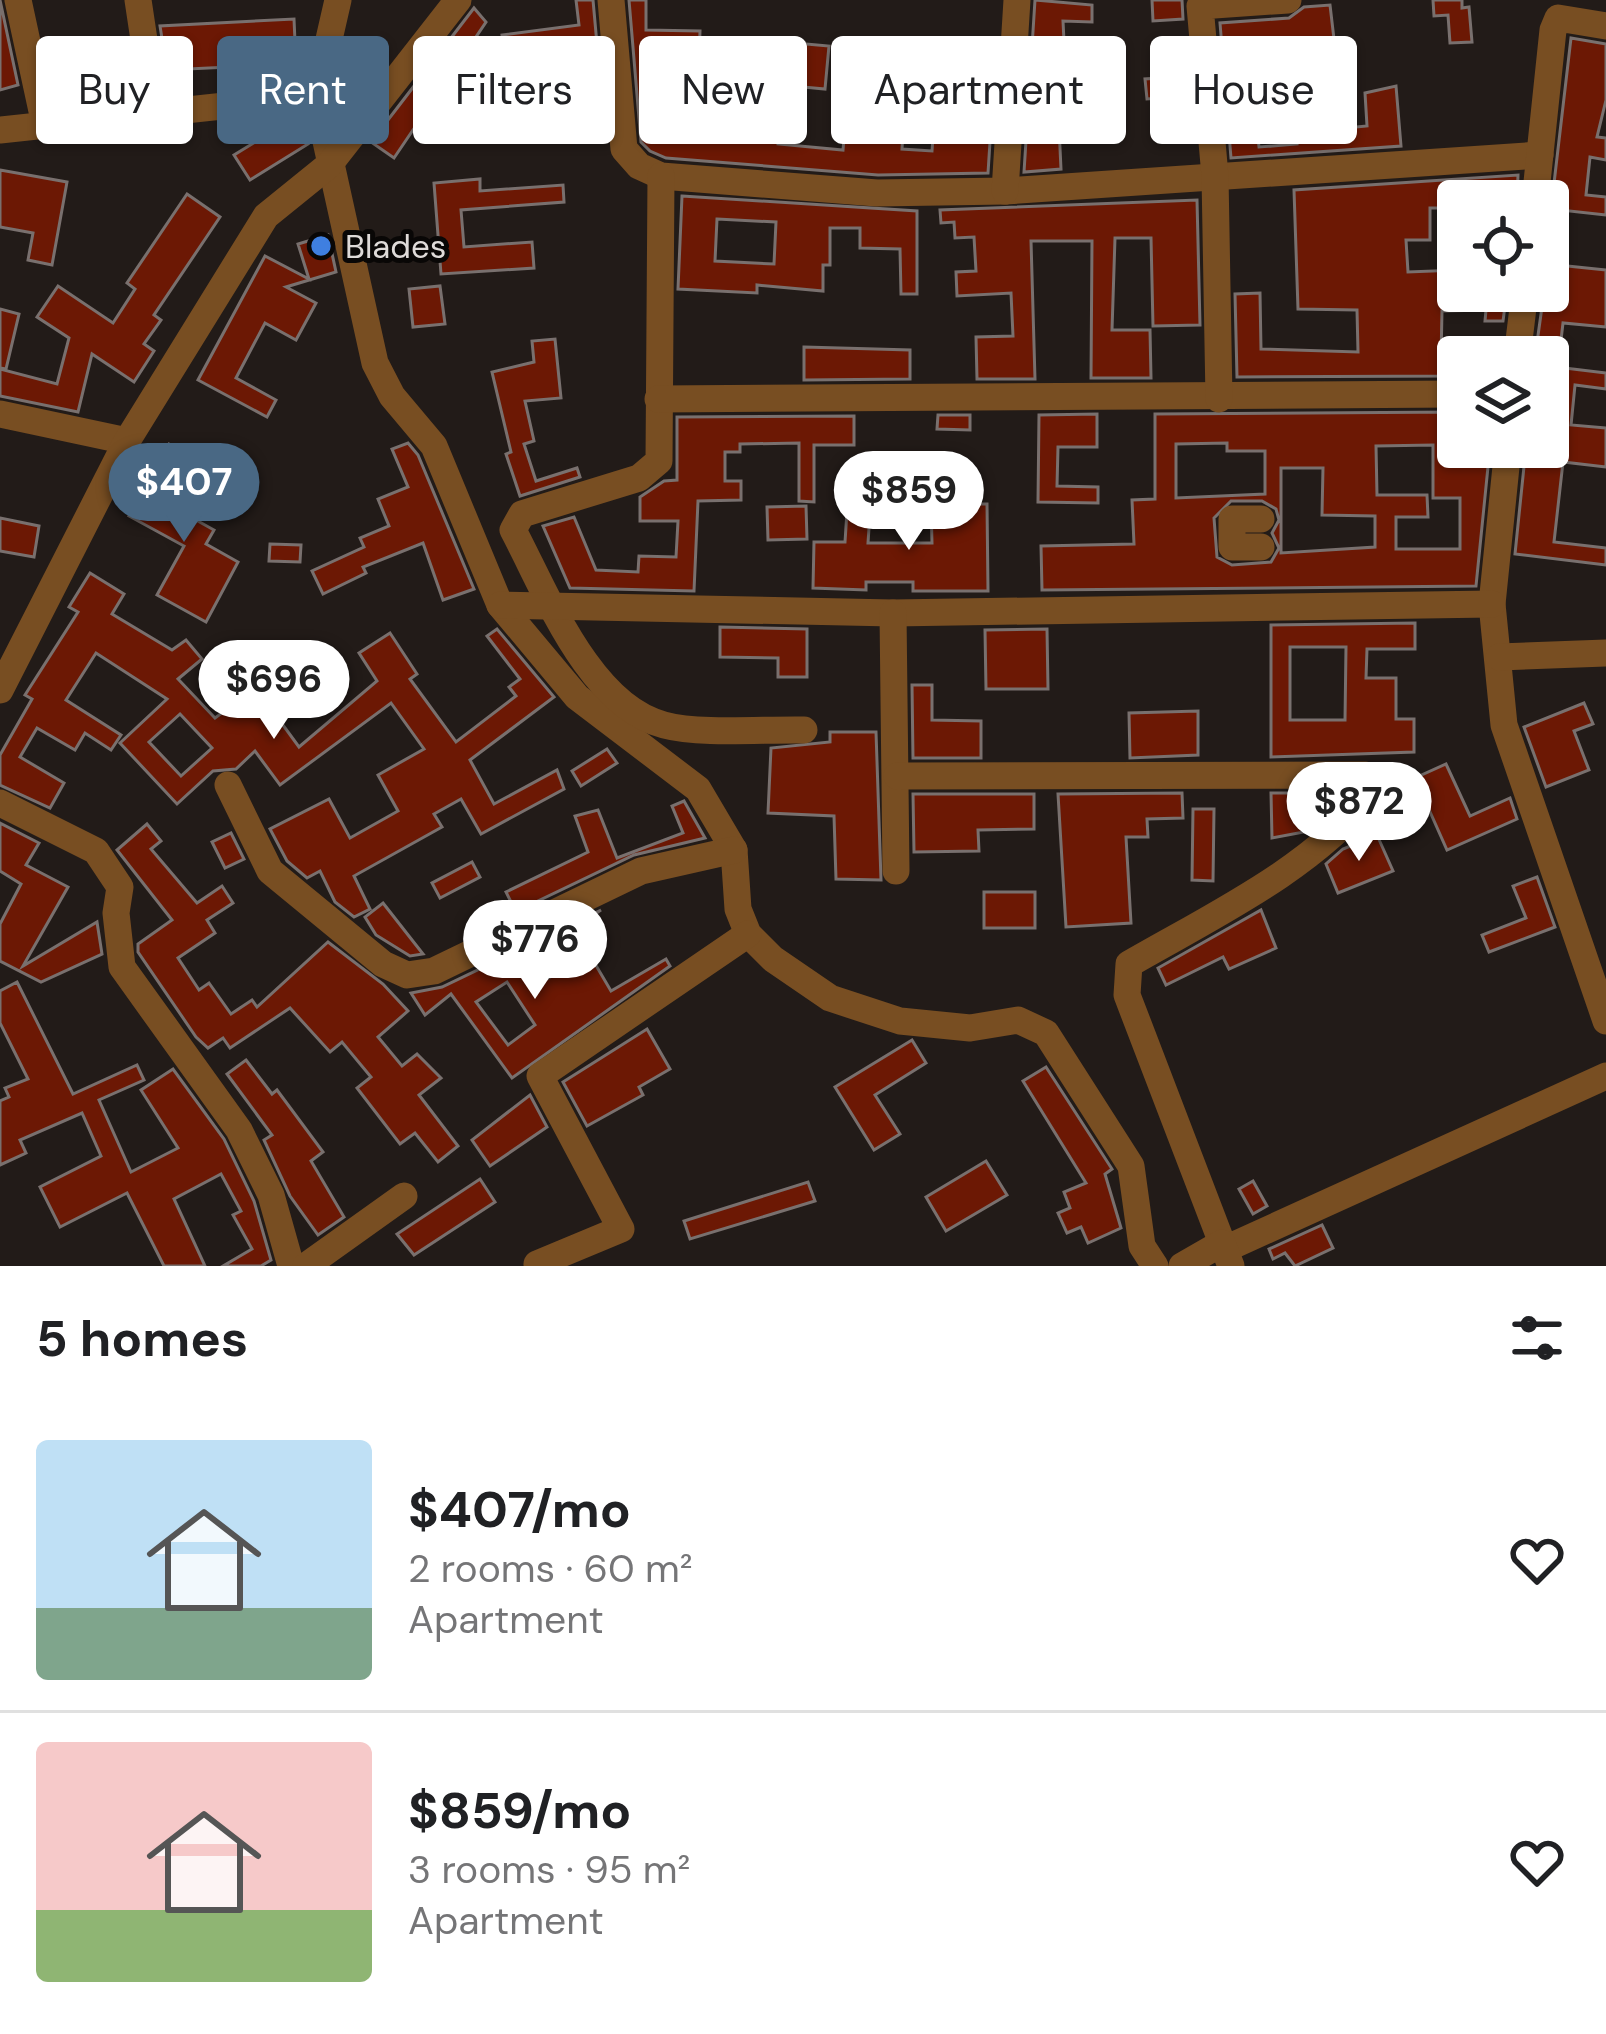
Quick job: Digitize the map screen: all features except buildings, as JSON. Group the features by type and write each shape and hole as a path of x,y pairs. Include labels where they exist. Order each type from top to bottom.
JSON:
{"street":[{"path":"18,0 36,83"},
{"path":"137,0 142,36"},
{"path":"330,36 338,0"},
{"path":"0,690 10,648 127,440 266,216 329,165 458,0"},
{"path":"611,0 623,149 639,166 661,176 878,193 1006,191 1540,155"},
{"path":"1006,191 1017,0"},
{"path":"1220,398 1215,176 1200,6 1288,0"},
{"path":"1537,180 1546,76 1561,6 1606,26"},
{"path":"0,130 36,126"},
{"path":"325,144 374,363 392,396 434,446 500,605 577,697 698,789 734,850 738,909 748,934 772,959 830,998 900,1021 970,1028 1018,1020 1046,1033 1131,1166 1141,1259"},
{"path":"661,176 659,460 652,471 522,514 513,522 582,660 638,713 664,726 804,730"},
{"path":"658,399 1437,394"},
{"path":"0,414 127,440"},
{"path":"1506,468 1492,604 1504,725 1596,959 1606,1021"},
{"path":"500,605 556,610 893,613 1492,604"},
{"path":"893,613 896,871"},
{"path":"1499,657 1606,653"},
{"path":"897,776 1366,775 1372,794 1357,812 1275,878 1129,964 1127,995 1226,1255"},
{"path":"227,785 269,871 383,964 406,975 434,971 640,872 734,850"},
{"path":"0,803 96,851 120,887 116,913 122,967 239,1130 271,1195 291,1266"},
{"path":"537,1264 621,1229 540,1076 748,934"},
{"path":"1182,1266 1226,1255 1234,1245 1606,1076"},
{"path":"306,1266 404,1196"}],"place":[{"name":"Blades","path":"321,246"}]}
